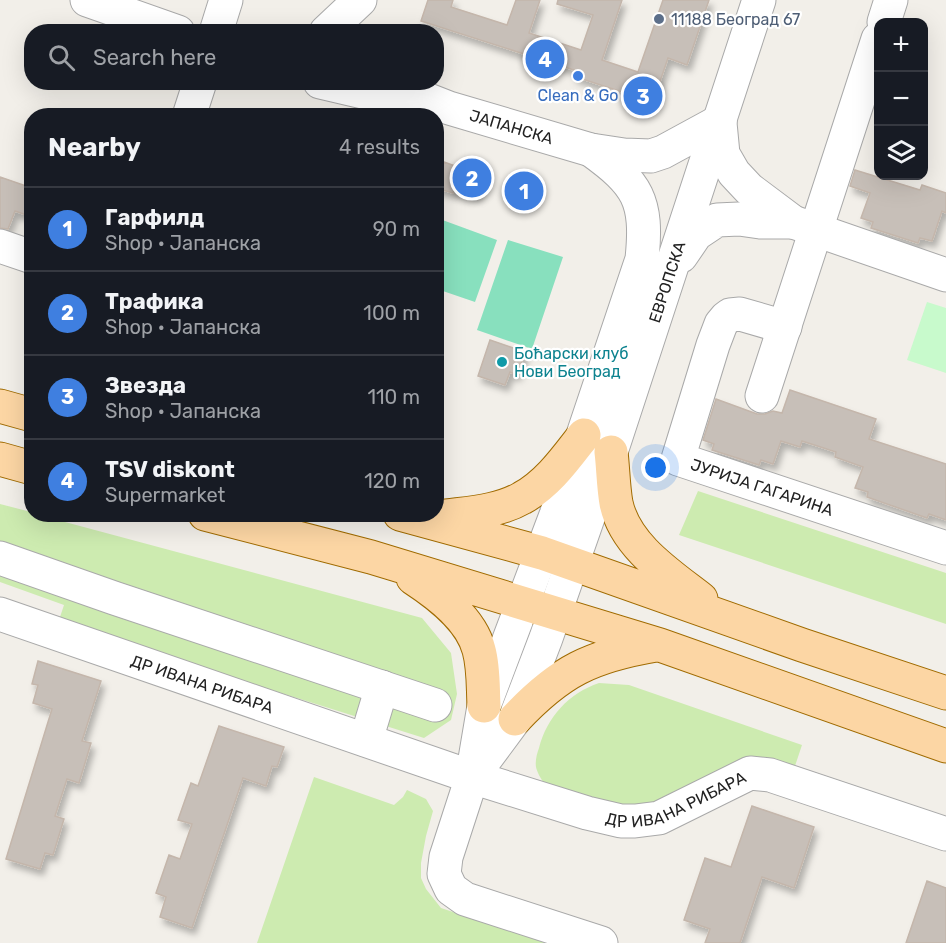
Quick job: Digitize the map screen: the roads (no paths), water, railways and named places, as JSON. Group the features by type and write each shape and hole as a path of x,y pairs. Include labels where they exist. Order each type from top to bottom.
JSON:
{"main road":[{"path":"0,406 24,413"},
{"path":"444,516 493,508 520,500 542,484 561,464 598,443 625,526 654,561 721,615"},
{"path":"0,459 24,466"},
{"path":"236,522 371,557 660,645 946,746"},
{"path":"429,522 557,558 802,645 946,693"},
{"path":"371,557 414,579 440,597 469,629 479,647 484,706"},
{"path":"515,719 559,678 579,667 611,654 660,645"}],"street":[{"path":"87,0 155,24"},
{"path":"218,24 226,0"},
{"path":"334,24 360,0"},
{"path":"360,0 366,24"},
{"name":"ЕВРОПСКА","path":"557,558 598,443 671,270 759,0"},
{"path":"885,18 891,0"},
{"path":"762,396 785,327 805,226 874,52"},
{"path":"192,108 197,90"},
{"path":"354,90 384,97 413,90"},
{"name":"ЈАПАНСКА","path":"413,90 448,108 591,150 624,155 651,156 675,147 720,121"},
{"path":"720,121 723,154 734,173 749,189 805,226"},
{"name":"ЈАПАНСКА","path":"591,150 623,177 639,198 644,216 645,234"},
{"path":"671,270 696,234 717,220 739,219 805,226 946,275"},
{"name":"ЕВРОПСКА","path":"598,443 642,259 645,234"},
{"path":"0,246 24,254"},
{"name":"ЈУРИЈА ГАГАРИНА","path":"785,327 740,314 726,318 713,345 678,459 946,548"},
{"path":"0,558 435,705"},
{"path":"557,558 524,603 484,706 472,777 446,857 444,874 451,889 465,899 601,943"},
{"path":"472,777 515,719 555,613 557,558"},
{"name":"ДР ИВАНА РИБАРА","path":"0,614 472,777 587,813 635,821 659,818 750,773 770,775 946,834"},
{"path":"366,740 382,687"}],"place":[{"name":"11188 Београд 67","path":"659,19"},
{"name":"TSV diskont","path":"545,59"},
{"name":"Clean & Go","path":"578,76"},
{"name":"Звезда","path":"643,96"},
{"name":"Трафика","path":"472,178"},
{"name":"Гарфилд","path":"524,191"},
{"name":"Боћарски клуб Нови Београд","path":"502,362"}]}
